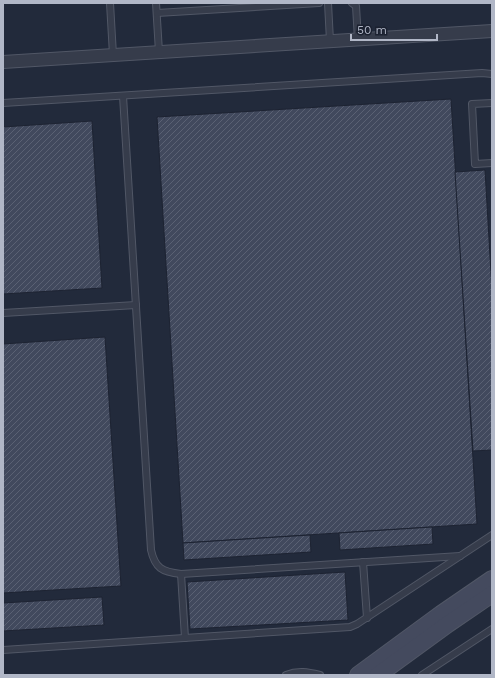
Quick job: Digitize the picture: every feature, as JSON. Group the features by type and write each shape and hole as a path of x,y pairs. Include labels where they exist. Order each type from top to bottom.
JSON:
{"main road":[{"path":"358,675 441,614 492,579"},
{"path":"378,675 492,594"}],"street":[{"path":"3,62 492,32"}],"lane":[{"path":"110,3 113,55"},
{"path":"156,3 159,52"},
{"path":"157,13 319,3"},
{"path":"328,3 330,42"},
{"path":"352,3 356,6 358,40"},
{"path":"3,103 466,74 492,74"},
{"path":"123,96 151,550 153,559 159,568 170,573 181,574 460,556"},
{"path":"492,103 472,104 476,164 492,163"},
{"path":"3,313 136,305"},
{"path":"3,650 350,627 492,536"},
{"path":"363,562 366,618"},
{"path":"181,574 185,638"},
{"path":"422,675 492,629"},
{"path":"286,675 293,672 307,672 320,675"}],"building":[{"path":"451,99 477,524 183,543 157,117"},
{"path":"92,121 102,288 3,294 3,127"},
{"path":"485,170 492,290 492,450 473,451 455,172"},
{"path":"105,337 121,586 3,593 3,344"},
{"path":"432,527 433,544 340,550 339,533"},
{"path":"310,535 311,552 184,560 183,543"},
{"path":"345,572 348,620 190,629 187,582"},
{"path":"102,597 104,625 3,631 3,603"}]}
